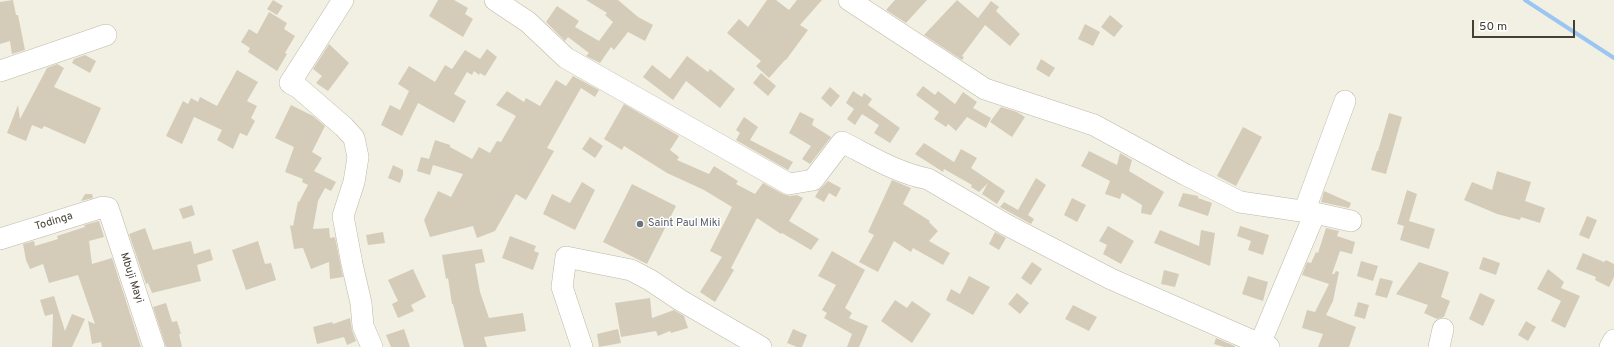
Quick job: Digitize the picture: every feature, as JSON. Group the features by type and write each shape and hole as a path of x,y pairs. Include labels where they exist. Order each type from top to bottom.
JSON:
{"street":[{"path":"343,0 290,83 299,88 344,127 354,138 358,157 354,182 343,216 361,303 363,326 372,347"},
{"path":"495,0 528,22 566,58 789,184 814,180 842,142 894,168 917,177 928,179 1005,224 1111,280 1265,346 1345,101"},
{"path":"849,0 985,89 1094,125 1240,202 1309,212 1351,221"},
{"path":"0,70 106,35"},
{"name":"Todinga","path":"0,239 103,207 108,208"},
{"name":"Mbuji Mayi","path":"108,208 154,347"},
{"path":"582,347 562,287 566,257 631,270 761,347"},
{"path":"1610,347 1614,340"}],"building":[{"path":"13,0 16,15 18,15 25,50 12,54 10,41 0,44 0,2"},
{"path":"273,0 283,6 277,15 267,9"},
{"path":"438,0 454,0 468,8 465,14 473,19 463,37 429,16"},
{"path":"586,0 618,0 638,17 653,25 645,41 628,32 614,50 611,47 600,63 586,56 589,53 568,37 565,41 546,22 557,6 579,21 575,27 599,41 613,22 605,15 607,13"},
{"path":"767,0 776,0 789,10 797,0 822,0 800,25 808,30 786,60 769,78 756,66 761,61 727,33 739,19 748,27"},
{"path":"895,0 927,0 906,23 886,10"},
{"path":"957,0 978,18 991,1 999,7 996,11 1020,34 1010,46 985,25 962,56 964,57 962,60 924,35"},
{"path":"269,12 287,23 284,29 295,36 277,71 248,52 250,48 241,42 249,29 257,34"},
{"path":"1110,15 1123,26 1114,37 1101,27"},
{"path":"1085,24 1100,32 1093,46 1078,39"},
{"path":"329,44 349,63 328,91 316,83 322,76 313,69"},
{"path":"487,49 497,57 485,76 480,73 479,75 474,71 472,75 467,72 454,94 466,101 454,123 418,103 402,136 381,125 390,105 400,110 409,91 398,84 409,66 435,82 445,65 452,69 465,50 480,59"},
{"path":"85,55 96,61 90,73 72,63 74,59"},
{"path":"687,56 708,72 710,69 735,89 720,108 686,81 673,100 643,77 652,65 670,79"},
{"path":"1041,59 1055,68 1049,77 1036,69"},
{"path":"57,64 64,68 54,87 101,108 85,144 44,126 42,129 32,125 26,141 7,133 18,105 20,119 47,68"},
{"path":"237,70 258,82 247,101 257,106 251,118 255,121 247,136 240,133 233,149 217,140 222,130 194,117 182,144 166,136 183,101 188,104 191,98 198,102 200,97 217,106"},
{"path":"761,73 776,86 768,96 753,83"},
{"path":"573,76 599,90 595,97 581,88 547,148 554,151 526,200 516,194 495,231 477,238 473,226 430,237 424,220 438,191 451,197 463,174 433,165 430,175 417,171 421,157 429,159 435,140 450,145 450,147 472,159 479,147 490,153 497,141 501,142 516,116 496,105 507,91 524,102 526,98 540,106 556,80 566,86"},
{"path":"923,86 935,95 938,91 955,104 963,92 977,102 973,108 991,118 986,128 967,117 956,131 948,124 946,127 934,119 939,112 916,95"},
{"path":"830,87 840,96 831,107 821,98"},
{"path":"853,91 862,97 864,93 872,99 868,105 900,128 890,143 874,133 879,125 862,114 855,125 847,119 854,109 846,103"},
{"path":"624,104 679,136 670,150 679,157 677,160 709,174 714,166 738,181 736,184 755,194 763,183 783,194 790,196 797,195 803,198 789,221 819,239 811,250 782,233 781,234 757,218 731,268 734,270 715,302 700,292 722,257 710,251 732,207 704,190 667,173 624,146 622,150 604,139"},
{"path":"291,105 313,116 325,126 312,152 322,158 314,171 336,182 331,191 325,188 318,201 313,229 329,228 330,238 335,237 343,277 330,279 329,262 311,269 303,248 294,249 290,225 293,226 298,201 299,202 308,185 302,182 303,179 285,172 294,147 275,138"},
{"path":"1001,107 1017,112 1025,117 1012,137 990,122"},
{"path":"800,112 814,119 812,125 831,137 810,164 802,159 811,146 789,133"},
{"path":"1389,113 1402,117 1386,174 1371,170"},
{"path":"744,117 758,127 750,140 793,162 788,170 736,140 740,133 736,130"},
{"path":"1243,127 1262,137 1236,186 1217,176"},
{"path":"590,137 603,146 595,158 582,149"},
{"path":"924,143 954,162 961,149 977,158 971,168 1005,191 997,204 982,194 988,183 979,192 971,187 972,185 944,169 943,172 915,154"},
{"path":"1089,151 1117,165 1120,153 1132,160 1129,171 1164,192 1151,215 1141,213 1142,205 1122,193 1120,199 1105,194 1110,181 1081,166"},
{"path":"393,165 403,170 400,183 388,178"},
{"path":"1497,171 1531,182 1525,201 1545,208 1540,223 1521,217 1520,220 1497,214 1464,200 1472,182 1492,190"},
{"path":"1036,178 1046,185 1028,215 1034,219 1031,224 1000,207 1004,202 1018,210"},
{"path":"892,180 911,188 903,204 930,221 929,222 938,231 929,241 950,253 943,265 913,248 911,252 894,241 878,272 859,262 874,235 868,232"},
{"path":"828,181 841,188 836,197 829,193 824,202 815,197 819,190"},
{"path":"582,182 595,190 575,230 543,214 552,194 570,203"},
{"name":"Saint Paul Miki","path":"632,184 676,206 647,264 603,242"},
{"path":"1407,190 1417,194 1409,221 1435,229 1429,249 1400,240 1404,226 1397,224"},
{"path":"1324,191 1351,203 1349,208 1321,202"},
{"path":"1183,193 1198,196 1198,198 1212,203 1208,216 1178,206"},
{"path":"85,194 92,194 93,198 81,201"},
{"path":"1072,198 1086,205 1077,222 1064,215"},
{"path":"192,205 195,215 183,219 179,209"},
{"path":"1587,216 1597,220 1589,239 1579,235"},
{"path":"99,221 104,237 89,241 92,264 112,258 141,347 102,347 101,342 92,344 88,321 95,324 78,275 49,283 43,264 30,269 26,260 23,244 34,241 35,246 58,239 57,236 85,227 84,225"},
{"path":"1108,226 1134,241 1121,264 1103,254 1107,245 1099,241"},
{"path":"1240,226 1269,235 1263,255 1248,250 1251,241 1237,236"},
{"path":"145,228 153,250 191,241 194,254 210,249 213,260 197,265 201,281 152,293 148,283 146,284 129,234"},
{"path":"1326,228 1339,231 1337,236 1355,242 1352,254 1340,251 1332,274 1336,271 1339,272 1333,301 1326,315 1356,327 1349,347 1318,347 1323,334 1302,328 1307,310 1315,312 1329,284 1302,275 1307,262 1311,263 1316,252 1318,253"},
{"path":"1160,230 1199,246 1201,230 1215,233 1210,266 1154,243"},
{"path":"383,232 385,243 368,245 366,235"},
{"path":"995,232 1006,238 999,250 989,244"},
{"path":"510,236 536,246 534,251 539,253 533,270 502,258"},
{"path":"258,241 265,264 271,263 276,280 246,290 232,250"},
{"path":"482,249 485,262 475,264 480,292 489,318 523,313 526,331 484,337 487,347 464,347 452,304 448,278 446,279 442,255"},
{"path":"832,251 865,270 845,308 852,313 849,318 868,326 859,347 847,347 852,334 824,318 827,313 822,310 836,285 818,276"},
{"path":"1583,253 1604,262 1606,260 1614,264 1614,277 1609,287 1595,280 1596,277 1576,269"},
{"path":"1483,257 1500,263 1496,275 1479,269"},
{"path":"1361,261 1378,266 1373,281 1357,276"},
{"path":"1032,262 1042,269 1031,285 1021,278"},
{"path":"1419,262 1449,272 1441,297 1450,301 1444,317 1437,319 1424,313 1428,305 1396,294"},
{"path":"413,269 426,297 411,305 414,311 398,318 392,304 398,301 388,280"},
{"path":"1548,269 1564,282 1561,288 1580,296 1565,328 1551,321 1561,301 1537,289"},
{"path":"1164,270 1179,274 1175,287 1161,284"},
{"path":"969,276 990,287 973,315 946,300 951,289 960,294"},
{"path":"1248,276 1268,282 1263,301 1242,294"},
{"path":"1380,278 1393,281 1387,298 1375,295"},
{"path":"1017,293 1029,303 1020,314 1008,304"},
{"path":"1480,293 1495,300 1483,326 1469,319"},
{"path":"54,296 65,331 72,314 85,319 72,347 52,347 53,314 45,316 40,300"},
{"path":"650,298 652,318 674,310 684,316 688,328 671,333 670,331 658,336 656,331 621,337 615,303"},
{"path":"895,300 907,308 912,301 931,314 912,343 881,321"},
{"path":"1358,302 1369,305 1365,319 1354,316"},
{"path":"166,303 172,322 177,321 181,334 179,334 182,347 166,347 153,307"},
{"path":"1073,305 1097,317 1089,331 1065,319"},
{"path":"350,318 356,341 347,345 344,337 317,344 313,327 332,322 333,324"},
{"path":"1526,321 1536,327 1528,341 1518,335"},
{"path":"404,329 410,347 391,347 386,335"},
{"path":"618,329 621,343 599,347 597,334"},
{"path":"793,329 807,335 802,347 797,347 787,343"},
{"path":"1216,338 1235,347 1224,347 1214,344"}],"waterway":[{"path":"1525,0 1614,58"}],"place":[{"name":"Saint Paul Miki","path":"640,224"}]}
